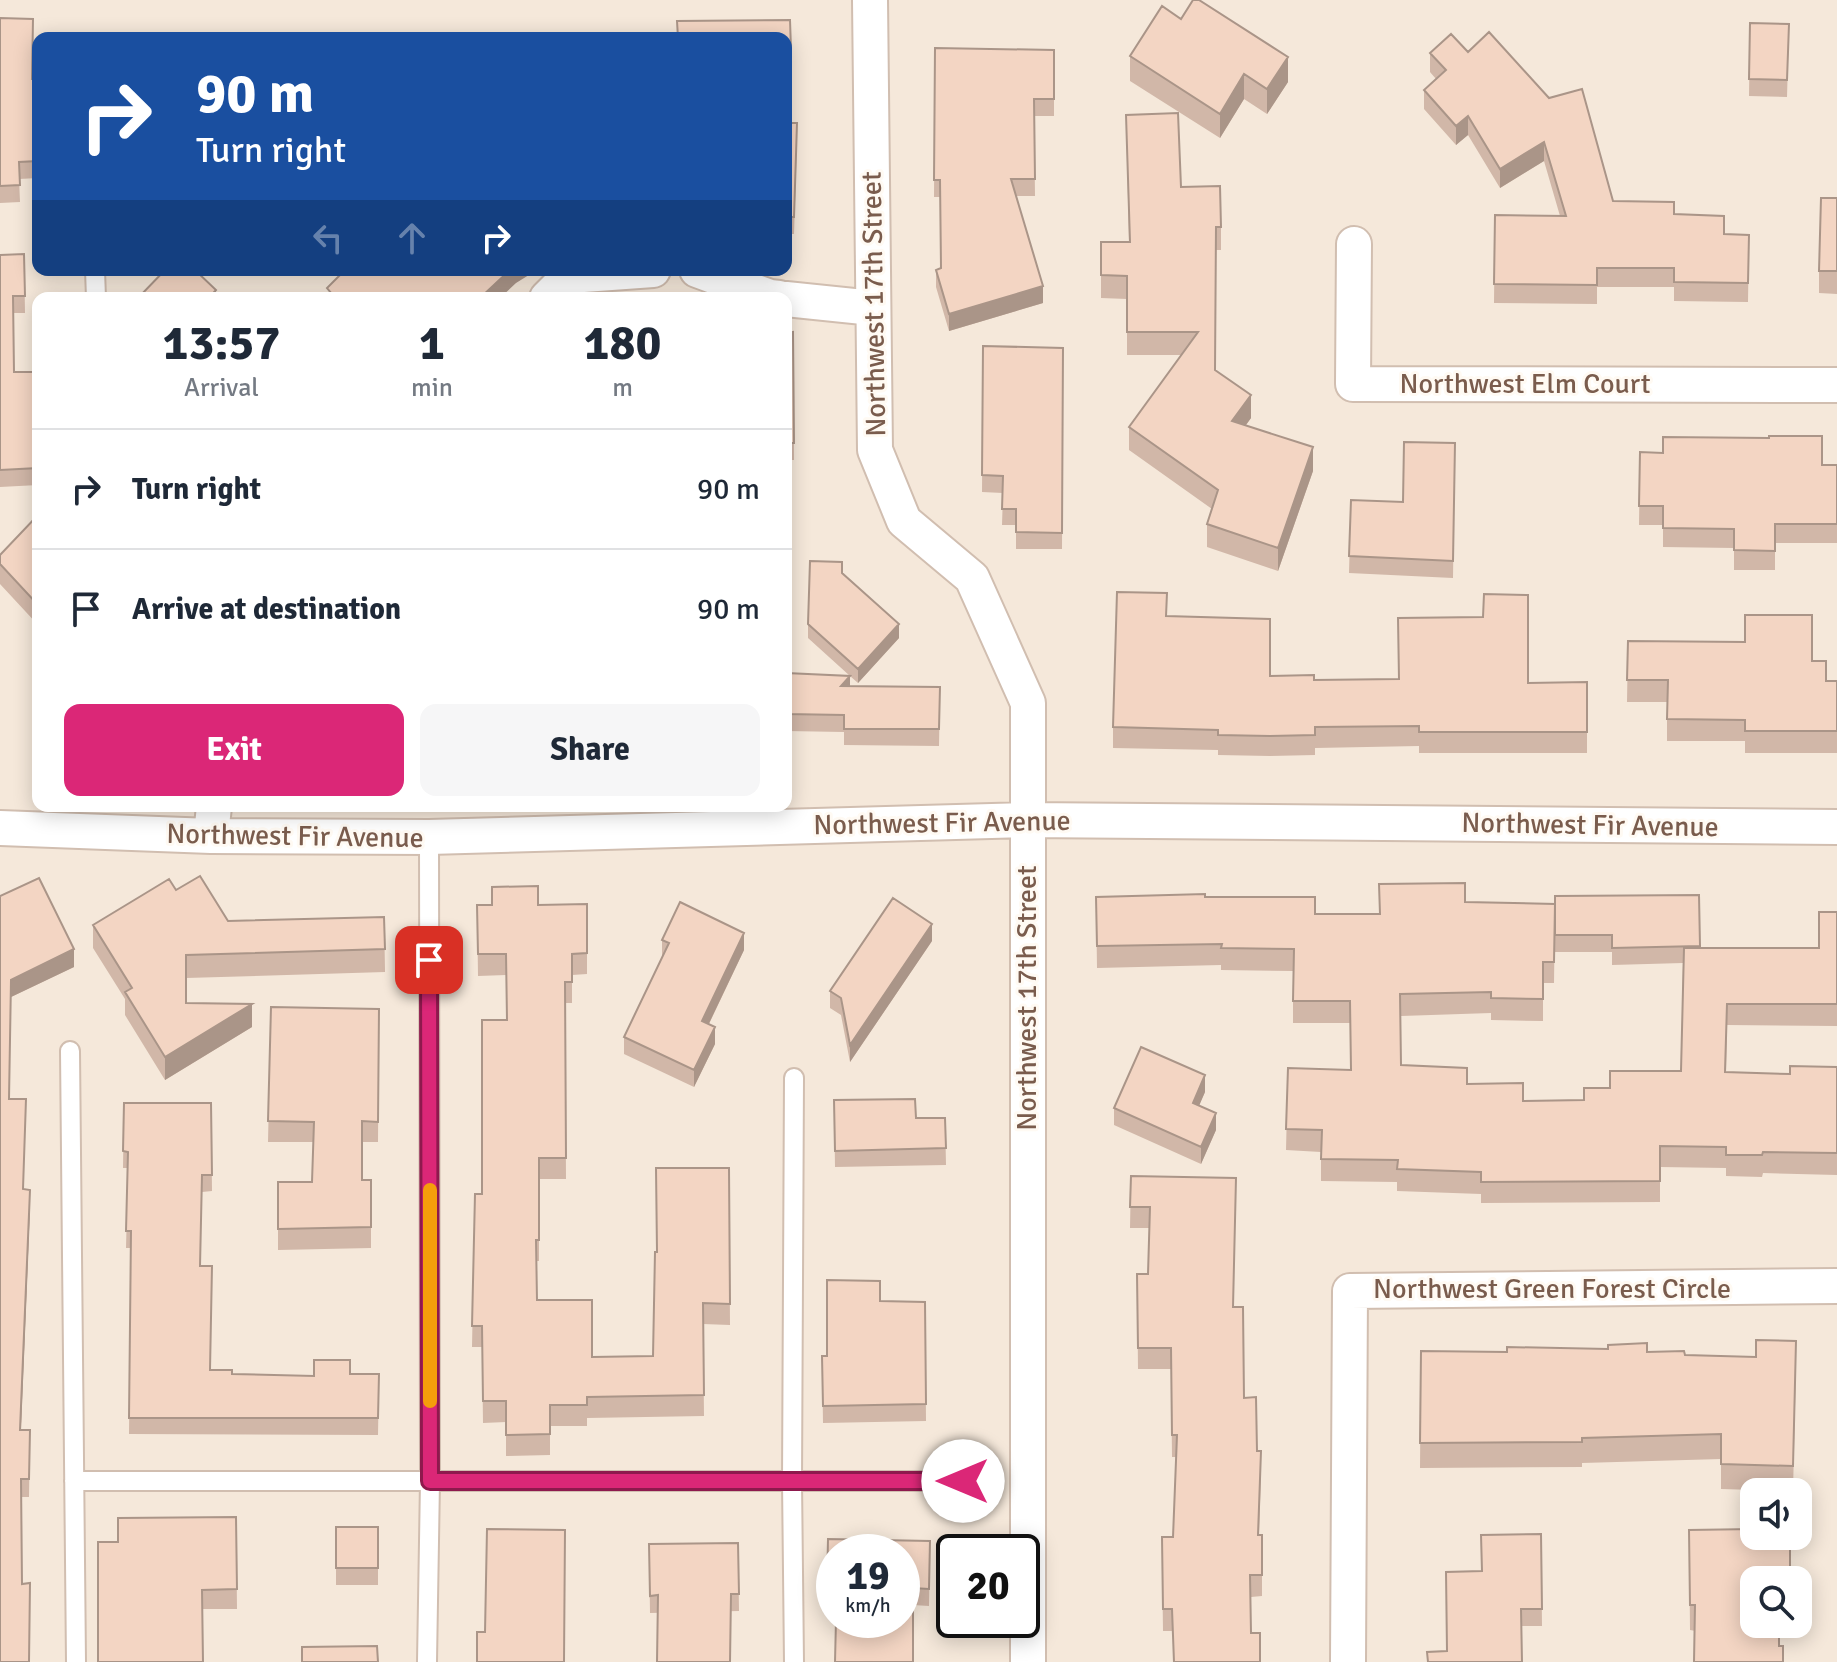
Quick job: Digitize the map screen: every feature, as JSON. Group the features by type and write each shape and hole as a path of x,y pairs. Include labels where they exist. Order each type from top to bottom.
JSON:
{"street":[{"name":"Northwest 17th Street","path":"870,0 875,450 904,521 972,578 1028,703 1028,1662"},
{"name":"Northwest Elm Court","path":"1354,244 1353,384 1837,385"},
{"path":"553,292 569,276"},
{"path":"713,276 756,292"},
{"path":"792,300 873,308"},
{"name":"Northwest Fir Avenue","path":"0,828 213,821 429,837 1026,820 1837,827"},
{"name":"Northwest Green Forest Circle","path":"1348,1662 1350,1291 1837,1286"}],"lane":[{"path":"427,1662 430,1481 429,837"},
{"path":"70,1051 76,1662"},
{"path":"794,1078 794,1662"},
{"path":"74,1481 963,1481"}],"shaded area":[{"path":"0,0 1837,0 1837,1662 0,1662"}],"building":[{"path":"1193,0 1199,0 1288,57 1267,89 1244,74 1220,114 1130,56 1162,6 1181,19"},
{"path":"0,18 33,19 32,161 19,162 20,185 0,186"},
{"path":"790,20 790,32 678,32 677,21"},
{"path":"1750,23 1789,24 1787,80 1749,79"},
{"path":"1489,32 1549,98 1582,89 1613,201 1674,202 1674,214 1724,216 1724,234 1749,235 1748,283 1674,282 1674,268 1597,268 1597,285 1494,284 1495,215 1566,216 1544,142 1500,169 1468,116 1456,126 1424,90 1446,70 1430,53 1451,34 1468,52"},
{"path":"935,48 1054,50 1054,99 1034,99 1035,179 1011,179 1043,286 949,314 936,270 941,268 940,180 934,180"},
{"path":"1178,113 1181,187 1220,186 1221,227 1216,227 1215,370 1251,395 1232,421 1313,447 1278,548 1207,524 1218,490 1129,427 1198,332 1127,332 1127,276 1101,275 1101,242 1130,242 1126,115"},
{"path":"792,123 797,123 794,217"},
{"path":"1821,198 1837,198 1837,271 1819,271"},
{"path":"24,254 25,296 13,296 14,372 32,372 32,468 0,470 0,255"},
{"path":"159,276 201,276 216,290 214,292 144,292"},
{"path":"339,276 504,276 486,292 330,292 327,288"},
{"path":"793,332 794,443 792,443"},
{"path":"983,346 1063,348 1062,533 1016,532 1016,509 1002,509 1003,476 982,475"},
{"path":"1822,436 1822,465 1837,465 1837,524 1775,524 1775,551 1734,550 1734,529 1663,528 1663,506 1639,506 1640,452 1663,453 1663,437"},
{"path":"1404,442 1455,443 1453,561 1349,556 1351,500 1403,502"},
{"path":"32,521 32,599 0,564 0,555"},
{"path":"810,561 842,562 842,573 899,624 858,669 808,624"},
{"path":"1117,592 1167,593 1166,616 1270,619 1270,676 1314,675 1314,680 1399,679 1398,618 1483,617 1484,594 1528,595 1528,683 1587,682 1587,732 1419,732 1419,726 1315,727 1315,735 1270,736 1218,735 1218,730 1113,727"},
{"path":"1745,615 1812,615 1812,661 1826,661 1826,681 1837,681 1837,731 1745,731 1745,720 1667,719 1668,680 1627,680 1628,641 1745,642"},
{"path":"792,673 850,676 841,686 940,687 939,729 844,729 844,715 792,714"},
{"path":"200,876 228,921 384,917 385,949 186,955 186,1003 252,1004 165,1057 125,992 132,988 93,925 169,879 176,890"},
{"path":"39,878 74,949 11,980 9,1099 26,1099 23,1189 30,1190 20,1430 30,1430 29,1479 21,1479 22,1584 30,1583 29,1662 0,1662 0,896"},
{"path":"1465,883 1465,902 1555,904 1554,962 1543,962 1543,999 1491,998 1491,992 1400,994 1401,1065 1467,1068 1467,1084 1523,1083 1523,1101 1584,1100 1584,1088 1610,1088 1610,1071 1681,1071 1684,948 1819,948 1819,912 1837,912 1837,1004 1727,1004 1725,1072 1790,1074 1790,1066 1837,1067 1837,1153 1726,1155 1726,1147 1660,1146 1660,1181 1481,1182 1481,1172 1397,1169 1398,1160 1321,1159 1322,1130 1286,1129 1288,1068 1351,1070 1350,1001 1293,1001 1294,949 1221,948 1222,944 1097,946 1096,897 1205,894 1205,897 1315,897 1315,914 1380,914 1379,884"},
{"path":"538,886 538,905 587,904 587,953 572,954 572,982 565,982 566,1158 539,1158 537,1300 592,1300 592,1357 653,1356 656,1168 729,1168 730,1304 703,1303 704,1395 587,1397 587,1405 550,1405 550,1434 506,1435 506,1401 483,1401 482,1326 472,1326 475,1194 482,1194 482,1020 507,1020 506,954 478,954 477,905 492,905 492,887"},
{"path":"1699,895 1700,946 1612,948 1612,935 1555,935 1555,896"},
{"path":"893,898 932,924 850,1045 841,998 830,991"},
{"path":"680,902 744,933 702,1021 715,1027 694,1070 624,1037 669,943 662,940"},
{"path":"271,1007 379,1009 378,1122 362,1121 362,1180 371,1180 371,1227 278,1229 278,1182 312,1182 314,1122 268,1121"},
{"path":"1141,1047 1205,1075 1193,1103 1216,1113 1201,1147 1114,1108"},
{"path":"915,1099 916,1118 945,1118 946,1148 835,1151 834,1100"},
{"path":"124,1103 211,1103 212,1175 202,1175 200,1266 212,1266 210,1370 232,1370 232,1374 314,1376 314,1360 350,1360 350,1374 379,1374 378,1418 129,1418 131,1231 126,1231 128,1152 123,1151"},
{"path":"1131,1176 1236,1178 1233,1307 1243,1307 1244,1398 1256,1397 1257,1451 1261,1451 1258,1535 1262,1535 1262,1575 1250,1575 1251,1633 1260,1633 1260,1662 1174,1662 1172,1609 1163,1609 1162,1537 1173,1537 1177,1435 1172,1435 1171,1348 1138,1348 1137,1274 1148,1274 1150,1207 1130,1207"},
{"path":"827,1280 880,1281 880,1301 925,1302 926,1404 823,1406 822,1356 827,1356"},
{"path":"1756,1340 1796,1341 1793,1466 1721,1464 1721,1434 1582,1438 1582,1442 1420,1443 1421,1351 1507,1352 1507,1347 1608,1349 1608,1345 1647,1343 1647,1352 1684,1351 1685,1355 1756,1357"},
{"path":"236,1517 237,1589 202,1590 203,1662 98,1662 98,1542 118,1542 118,1518"},
{"path":"336,1527 378,1527 378,1568 336,1568"},
{"path":"487,1529 565,1530 564,1662 477,1662 477,1632 485,1632"},
{"path":"1740,1529 1740,1550 1790,1550 1790,1566 1740,1566 1740,1638 1779,1638 1779,1646 1783,1646 1783,1662 1694,1662 1695,1605 1690,1605 1689,1530"},
{"path":"1541,1534 1542,1609 1521,1609 1522,1662 1428,1662 1427,1652 1447,1651 1446,1572 1482,1571 1481,1535"},
{"path":"920,1541 930,1541 929,1589 920,1588"},
{"path":"738,1543 739,1594 731,1594 730,1662 657,1662 658,1595 650,1596 649,1544"},
{"path":"836,1638 913,1638 913,1662 835,1662"},
{"path":"377,1646 378,1662 302,1662 302,1647"}],"slow traffic":[{"path":"430,1190 430,1401"}],"route":[{"path":"429,960 430,1481 963,1481"}]}
